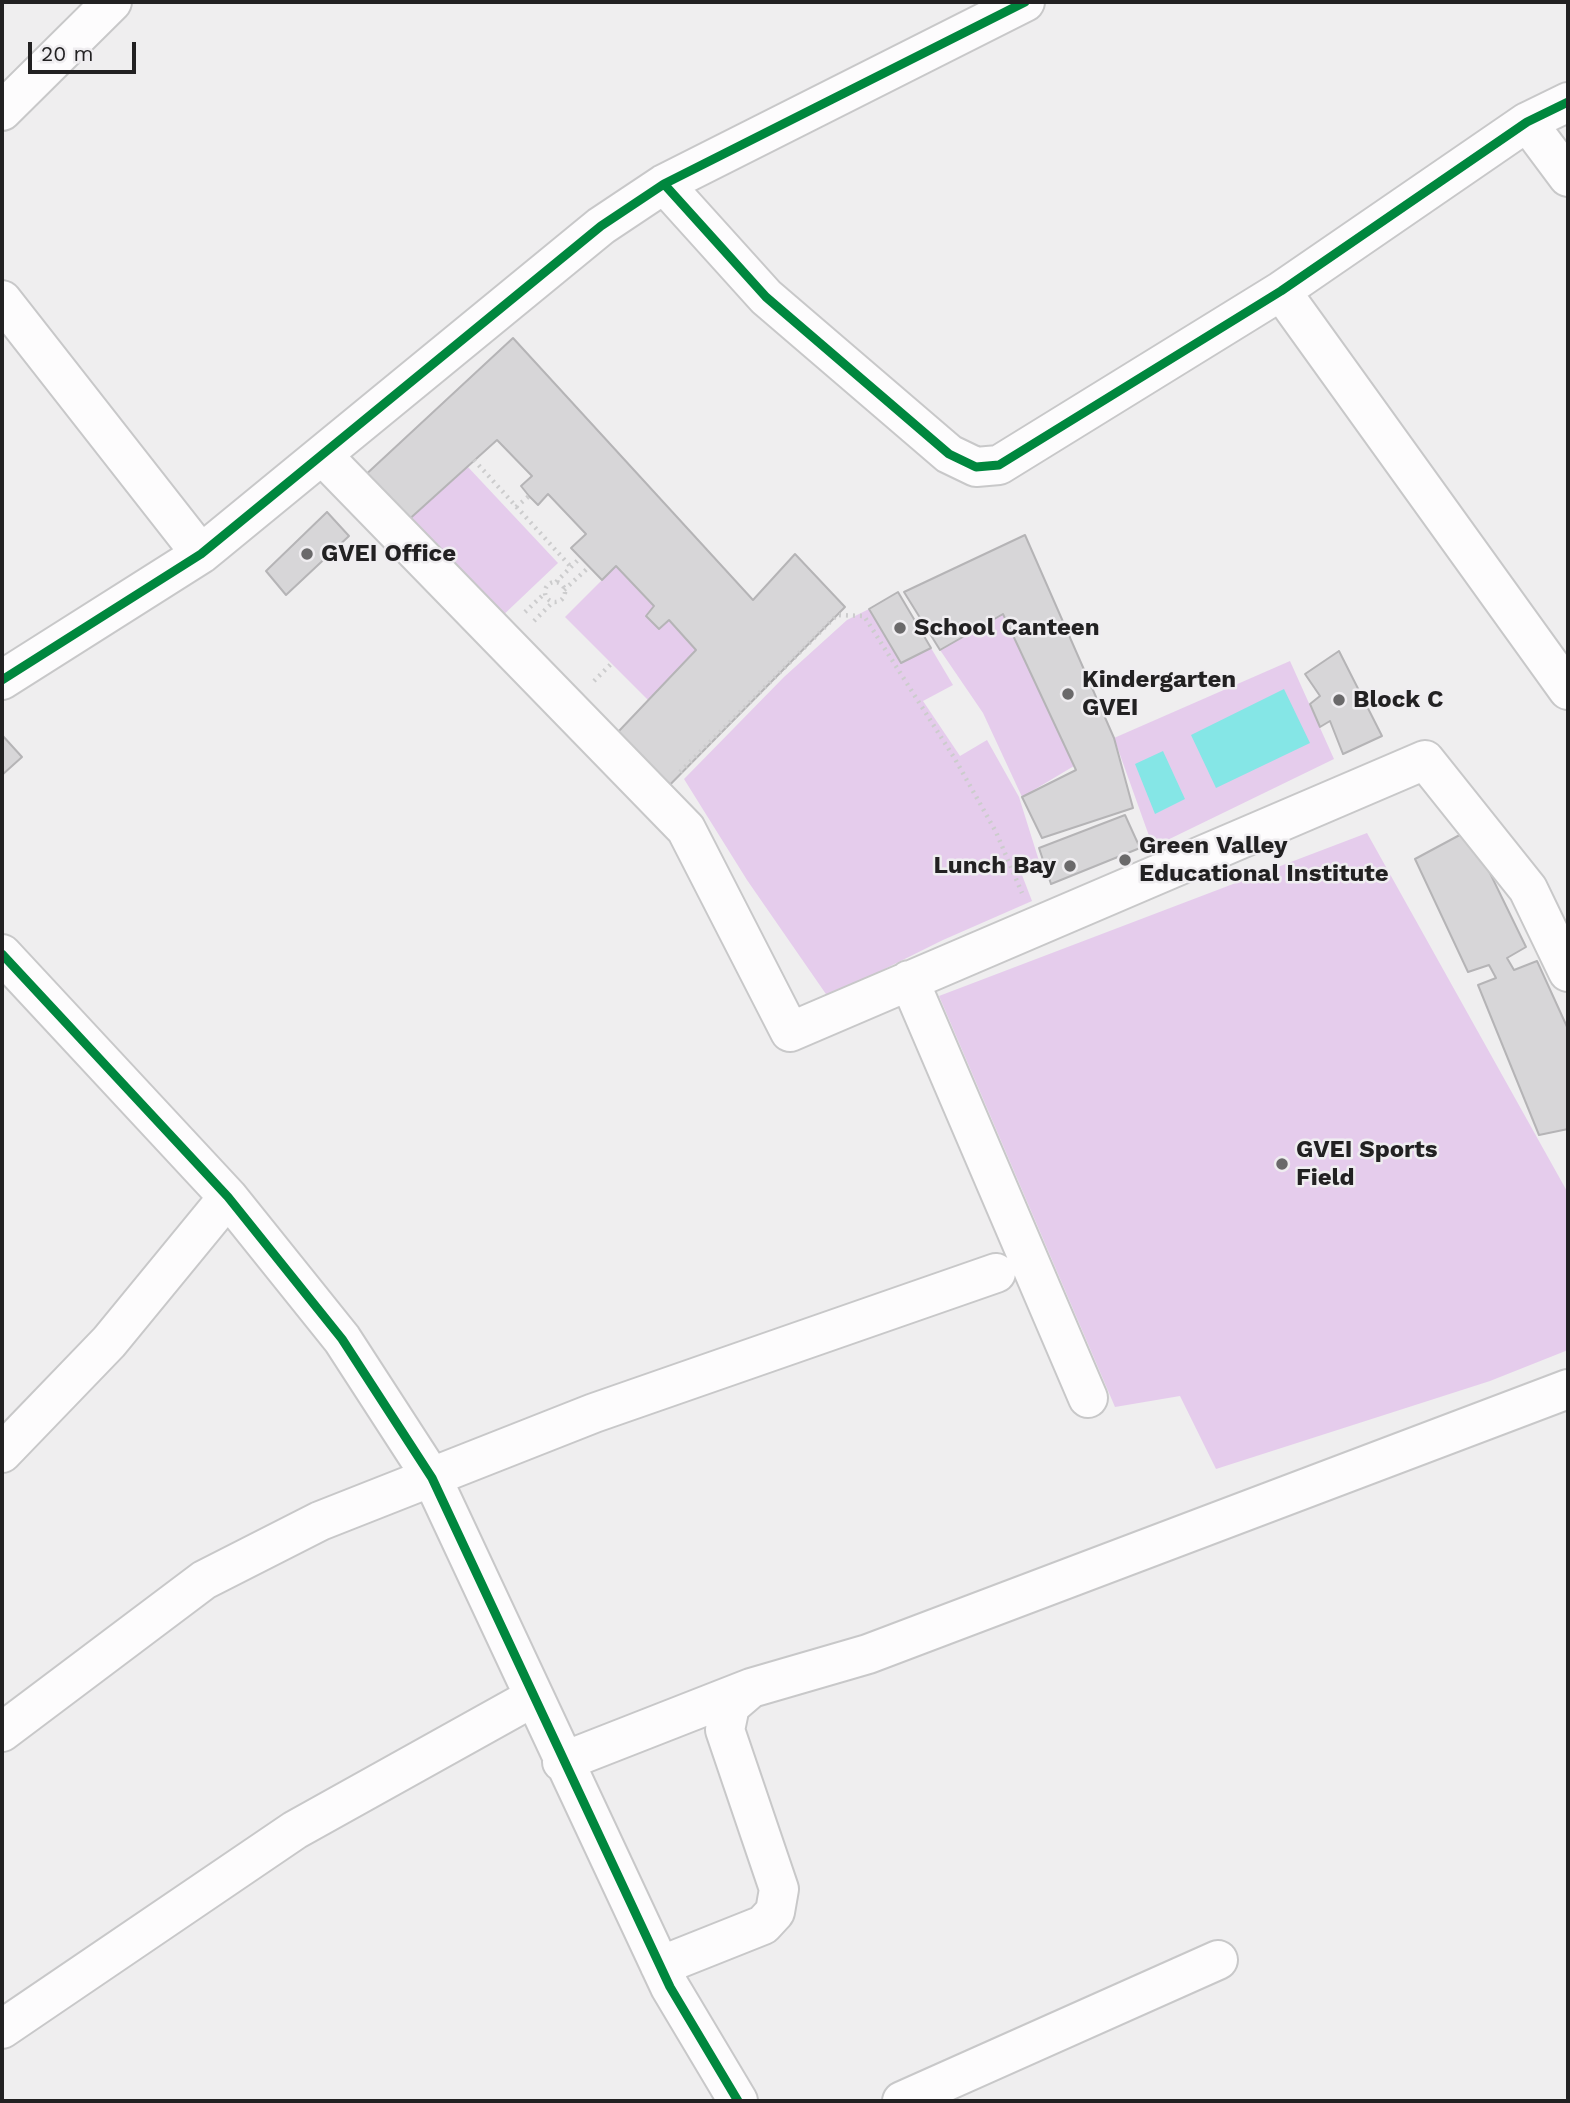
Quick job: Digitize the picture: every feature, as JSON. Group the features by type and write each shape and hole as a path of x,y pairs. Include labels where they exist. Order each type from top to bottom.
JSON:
{"street":[{"path":"2,111 112,2"},
{"path":"2,680 201,554 601,226 664,184 1025,2"},
{"path":"664,184 766,297 948,454 976,467 999,465 1281,291 1527,122 1568,102"},
{"path":"1527,122 1568,177"},
{"path":"1281,291 1568,690"},
{"path":"2,300 201,554"},
{"path":"323,456 686,829 790,1032 1425,760 1528,889 1568,972"},
{"path":"2,954 228,1197 342,1339 432,1478 532,1698 660,1966 738,2101"},
{"path":"909,980 1088,1398"},
{"path":"2,1453 109,1342 228,1197"},
{"path":"2,1732 204,1580 320,1521 594,1413 996,1273"},
{"path":"562,1762 751,1688 868,1654 1568,1389"},
{"path":"660,1966 763,1925 775,1912 779,1889 725,1730 730,1706 751,1688"},
{"path":"2,2029 295,1830 532,1698"},
{"path":"902,2101 1218,1961"}],"path":[{"path":"474,460 571,567"},
{"path":"516,507 529,496"},
{"path":"580,558 555,583 545,589 550,601 559,601 564,590 589,566"},
{"path":"555,583 564,590"},
{"path":"655,797 837,614 864,616 955,759 996,832 1038,927"}],"shaded area":[{"path":"467,466 558,563 498,620 405,523"},
{"path":"616,566 654,606 646,616 659,629 669,620 696,650 648,700 565,617"},
{"path":"869,609 900,662 931,648 953,685 923,701 960,756 987,740 1019,797 1040,864 1022,875 1032,901 943,940 828,997 747,880 684,779 784,677 847,620"},
{"path":"1003,614 1074,766 1022,797 983,713 940,650"},
{"path":"1290,661 1334,759 1153,847 1114,738"},
{"name":"GVEI Sports Field","path":"1367,833 1568,1193 1568,1350 1490,1381 1216,1469 1180,1396 1115,1407 939,996"}],"water":[{"path":"1284,689 1310,743 1216,788 1191,735"},
{"path":"1163,751 1185,799 1155,814 1135,764"}],"building":[{"path":"513,338 753,600 795,554 845,607 650,805 599,752 696,650 669,620 659,629 646,616 654,606 616,566 602,580 571,548 586,534 548,494 538,505 529,496 521,486 532,476 497,440 405,523 361,479"},
{"name":"GVEI Office","path":"327,512 349,536 286,595 266,571"},
{"name":"Kindergarten GVEI","path":"1025,535 1114,738 1133,808 1042,838 1022,797 1076,770 1003,614 940,650 904,592"},
{"name":"School Canteen","path":"898,592 931,648 901,663 869,609"},
{"name":"Block C","path":"1339,651 1382,736 1343,754 1330,721 1320,727 1310,704 1320,696 1305,674"},
{"path":"2,735 22,757 2,775"},
{"name":"Lunch Bay","path":"1125,815 1140,848 1051,884 1039,848"},
{"path":"1469,830 1526,947 1507,958 1514,970 1537,961 1568,1029 1568,1129 1539,1135 1478,985 1496,978 1489,965 1468,972 1415,859"}],"cycle path":[{"path":"2,680 201,554 601,226 664,184 1025,2"},
{"path":"664,184 766,297 949,454 976,467 999,465 1281,291 1527,122 1568,102"},
{"path":"2,954 228,1197 342,1339 432,1478 670,1987 738,2101"}],"place":[{"name":"GVEI Office","path":"307,554"},
{"name":"School Canteen","path":"900,628"},
{"name":"Kindergarten GVEI","path":"1068,694"},
{"name":"Block C","path":"1339,700"},
{"name":"Green Valley Educational Institute","path":"1125,860"},
{"name":"Lunch Bay","path":"1070,866"},
{"name":"GVEI Sports Field","path":"1282,1164"}]}
